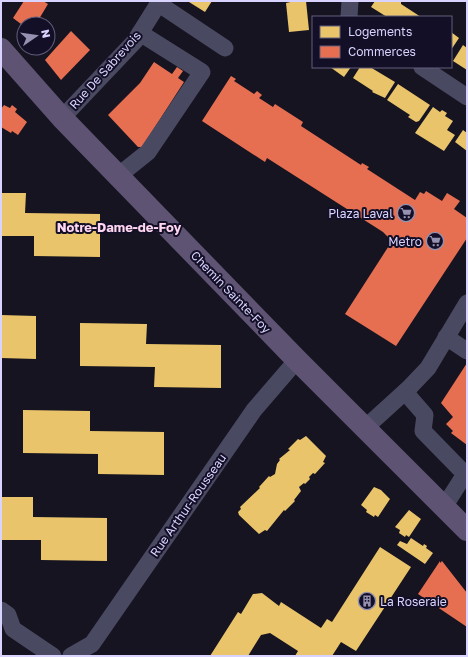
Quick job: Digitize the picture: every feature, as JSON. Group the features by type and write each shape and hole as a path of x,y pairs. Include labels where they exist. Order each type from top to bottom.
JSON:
{"main road":[{"name":"Chemin Sainte-Foy","path":"1,49 62,118 118,176 364,428 467,530"}],"street":[{"path":"349,16 350,1"},
{"path":"159,2 225,48"},
{"name":"Rue De Sabrevois","path":"62,118 135,41 159,2"},
{"path":"118,176 148,152 202,72 140,33"},
{"path":"424,68 467,97"},
{"path":"364,428 405,392 428,368 467,303"},
{"path":"446,337 467,351"},
{"name":"Rue Arthur-Rousseau","path":"94,650 254,410 297,360"},
{"path":"405,392 425,414 424,430 466,473 444,507"},
{"path":"1,610 8,615 7,627 53,656"},
{"path":"71,656 94,650"}],"building: Logements":[{"path":"212,1 205,12 189,2"},
{"path":"306,1 309,30 289,32 286,3"},
{"path":"375,1 401,1 401,4 419,16 385,16 371,7"},
{"path":"452,33 459,38 452,48"},
{"path":"463,45 467,48 467,70 453,61"},
{"path":"331,68 350,68 344,77"},
{"path":"359,68 372,68 395,82 385,98 372,92 373,91 353,78"},
{"path":"398,84 430,105 419,121 416,122 408,117 410,115 387,100"},
{"path":"433,107 440,112 442,110 447,113 445,116 453,121 447,130 455,135 444,151 415,133"},
{"path":"463,130 467,133 467,151 455,142"},
{"path":"1,193 26,193 25,213 100,214 100,257 34,256 34,236 1,236"},
{"path":"1,315 36,316 36,359 1,358"},
{"path":"80,323 147,324 146,344 221,345 221,388 154,387 155,367 80,366"},
{"path":"23,410 90,411 90,431 164,432 164,475 98,474 98,454 23,453"},
{"path":"306,436 326,456 323,462 325,463 315,474 313,473 309,477 310,479 305,484 304,483 299,487 301,491 294,500 295,501 285,511 284,510 267,531 265,530 259,534 239,515 238,512 241,509 240,507 260,488 259,487 269,476 270,477 275,474 277,464 280,460 279,459 290,450 288,449 298,439 300,440"},
{"path":"374,487 381,490 390,499 378,517 375,515 374,517 366,512 367,510 361,505"},
{"path":"1,497 33,497 33,517 107,518 107,561 41,560 41,540 1,540"},
{"path":"409,510 421,519 409,537 406,535 405,537 399,533 400,530 395,527"},
{"path":"411,538 423,546 424,544 427,546 426,548 433,553 425,564 397,545 400,541 407,544"},
{"name":"La Roseraie","path":"380,547 411,567 356,651 341,642 332,656 295,656 298,651 270,633 261,635 248,656 210,656 238,612 241,614 253,594 262,593 279,606 281,602 321,628 327,619 332,622"}],"building: Commerces":[{"path":"24,1 43,1 48,4 41,16 16,16 16,20 13,18"},
{"path":"71,31 90,50 61,80 45,60 49,56 56,56 56,48"},
{"path":"154,62 172,74 177,67 183,71 178,78 184,82 142,147 138,147 108,115 140,83"},
{"name":"Plaza Laval","path":"231,76 236,79 234,81 254,94 257,91 262,95 259,98 273,107 275,104 303,122 301,126 361,165 362,163 369,167 367,169 415,200 420,192 424,194 426,191 442,201 447,193 460,201 454,209 467,218 467,238 396,346 345,314 392,241 383,232 267,158 265,162 202,121"},
{"path":"4,105 10,108 12,105 17,109 15,112 27,122 18,135 1,127 1,109"},
{"path":"467,363 467,445 451,433 453,431 446,424 453,417 441,403"},
{"path":"440,561 440,563 442,561 467,593 467,627 418,594"}],"place":[{"name":"Plaza Laval","path":"406,213"},
{"name":"Metro","path":"435,241"},
{"name":"La Roseraie","path":"367,601"}],"district":[{"name":"Notre-Dame-de-Foy","path":"119,227"}]}
